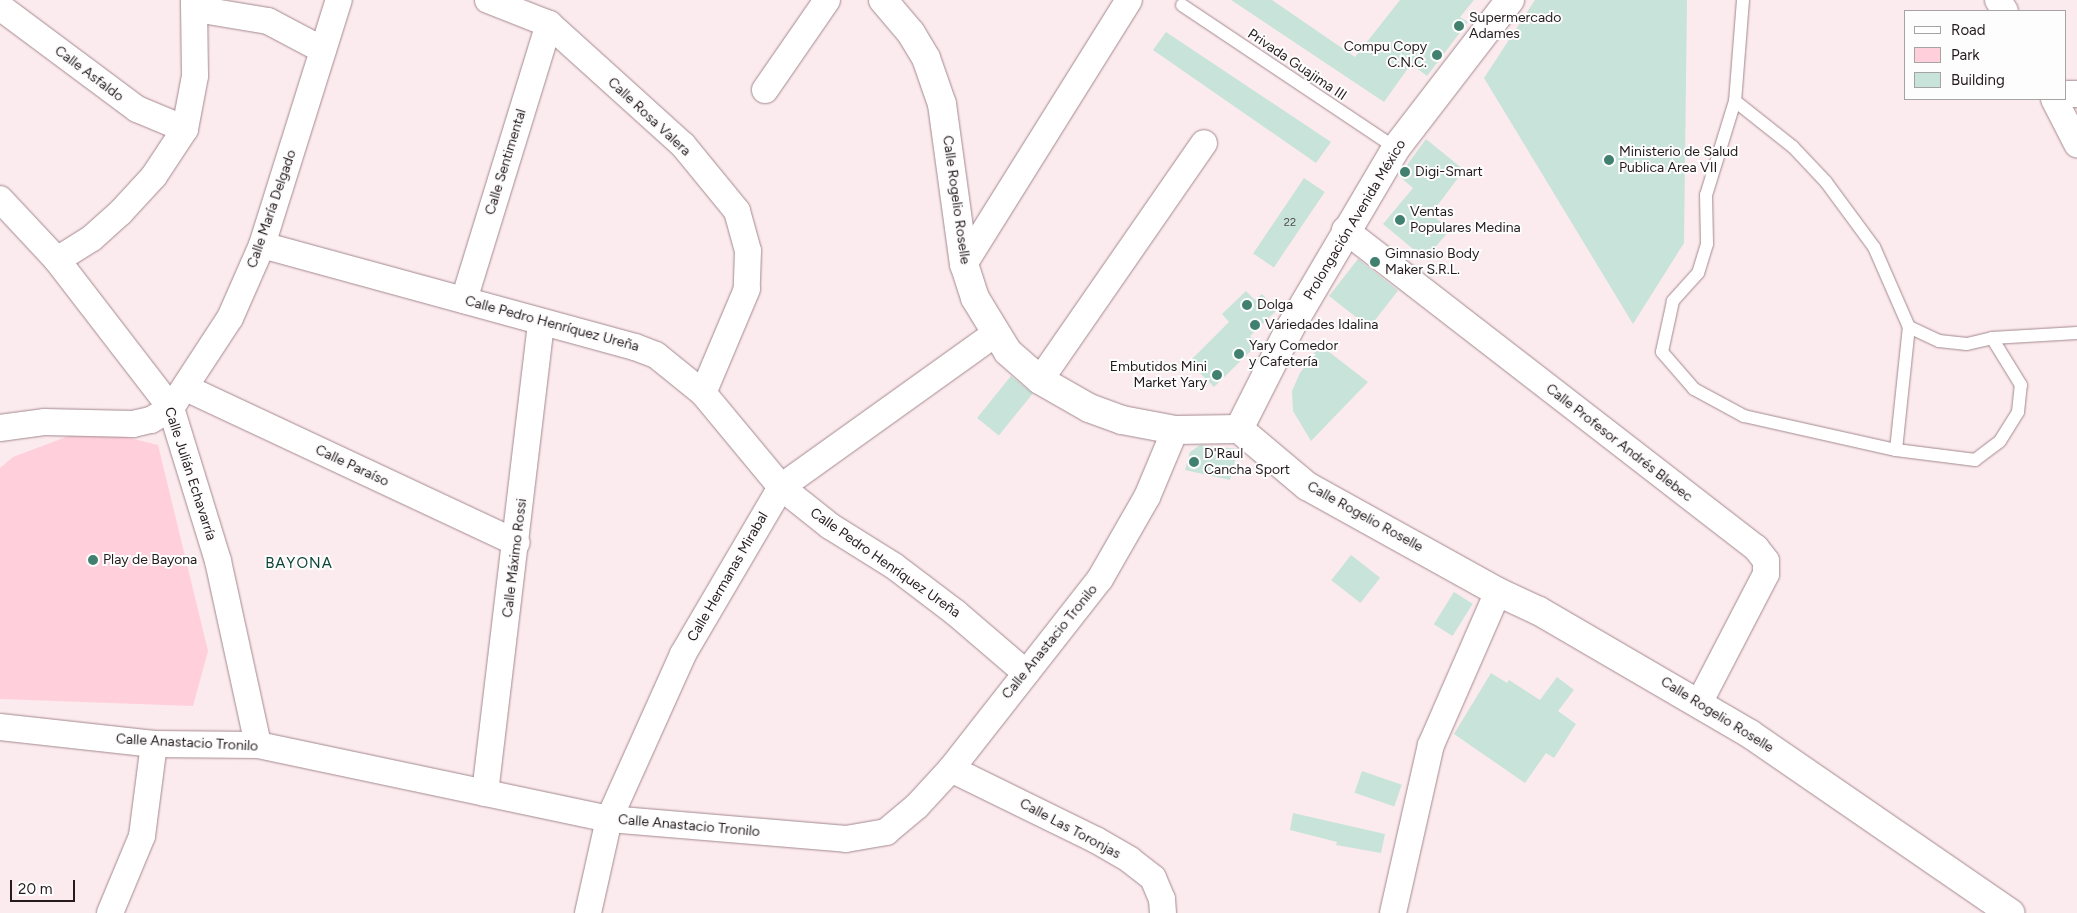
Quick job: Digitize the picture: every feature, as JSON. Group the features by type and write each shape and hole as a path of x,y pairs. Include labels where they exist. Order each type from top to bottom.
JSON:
{"street":[{"name":"Calle María Delgado","path":"0,428 44,422 132,424 151,420 178,398 230,318 262,245 339,0"},
{"name":"Calle Rosa Valera","path":"488,0 549,24 683,144 737,211 748,251 747,289 703,393"},
{"path":"765,90 827,0"},
{"name":"Calle Rogelio Roselle","path":"884,0 911,33 926,58 942,104 964,264 975,298 995,334 1008,352 1040,380 1089,408 1122,420 1176,430 1239,429 1307,486 1498,592 1540,611 1750,734 2010,913"},
{"path":"964,264 1129,0"},
{"name":"Prolongación Avenida México","path":"1239,429 1290,328 1345,230 1396,148 1510,0"},
{"path":"57,260 92,238 120,213 154,176 184,128 195,76 195,5 268,21 324,50"},
{"name":"Calle Asfaldo","path":"0,7 137,109 184,128"},
{"name":"Calle Sentimental","path":"464,300 549,24"},
{"path":"2055,100 2077,144"},
{"path":"1040,380 1204,143"},
{"name":"Calle Julián Echavarría","path":"0,199 57,260 178,398 218,561 258,745"},
{"name":"Calle Profesor Andrés Blebec","path":"1345,230 1756,548 1766,561 1766,574 1699,703"},
{"name":"Calle Pedro Henríquez Ureña","path":"262,245 647,350 703,393 781,487 830,526 894,566 956,613 1026,673"},
{"name":"Calle Máximo Rossi","path":"486,793 517,543 541,322"},
{"name":"Calle Hermanas Mirabal","path":"588,913 608,819 683,654 781,487 995,334"},
{"name":"Calle Paraíso","path":"178,398 517,543"},
{"name":"Calle Anastacio Tronilo","path":"0,727 154,744 258,745 608,819 846,839 886,832 901,821 951,769 1121,548 1148,497 1176,430"},
{"path":"1393,913 1431,745 1498,592"},
{"path":"110,913 142,836 154,744"},
{"name":"Calle Las Toronjas","path":"951,769 1096,840 1130,860 1153,878 1162,899 1163,913"}],"lane":[{"path":"1743,0 1735,101 1706,195 1707,244 1698,273 1673,301 1662,352 1694,389 1744,416 1896,450 1975,460 2000,441 2018,412 2021,385 1992,338"},
{"name":"Privada Guajima III","path":"1182,5 1396,148"},
{"path":"1735,101 1793,147 1831,189 1874,247 1909,327 1896,450"},
{"path":"1909,327 1939,341 1967,344 1992,338 2077,333"}],"green space":[{"name":"Play de Bayona","path":"90,428 158,445 208,651 193,706 0,699 0,468 13,457"}],"building":[{"path":"1231,0 1272,0 1355,57 1400,0 1474,0 1460,17 1468,22 1427,76 1411,64 1384,102"},
{"name":"Ministerio de Salud Publica Area VII","path":"1535,0 1687,0 1684,243 1633,324 1484,78"},
{"path":"1166,32 1331,142 1316,163 1153,50"},
{"path":"1426,139 1464,170 1431,214 1450,230 1425,259 1383,224 1413,188 1399,176"},
{"path":"1304,178 1325,192 1274,267 1253,253"},
{"path":"1358,259 1398,290 1369,327 1329,296"},
{"path":"1246,291 1255,300 1262,294 1277,310 1250,336 1258,344 1214,387 1189,362 1229,322 1222,314"},
{"path":"1320,345 1368,382 1311,441 1293,411 1292,391 1300,373"},
{"path":"1011,376 1033,394 999,436 977,418"},
{"path":"1200,445 1238,449 1230,480 1185,470 1190,452"},
{"path":"1351,555 1380,578 1360,603 1331,580"},
{"path":"1454,592 1473,604 1453,636 1434,624"},
{"path":"1491,673 1507,683 1509,680 1540,700 1557,677 1574,690 1558,711 1576,724 1554,758 1546,753 1525,783 1454,734"},
{"path":"1362,771 1402,785 1394,806 1355,793"},
{"path":"1293,813 1385,834 1381,853 1336,845 1337,842 1290,830"}],"place":[{"name":"Supermercado Adames","path":"1459,26"},
{"name":"Compu Copy C.N.C.","path":"1437,55"},
{"name":"Ministerio de Salud Publica Area VII","path":"1609,160"},
{"name":"Digi-Smart","path":"1405,172"},
{"name":"Ventas Populares Medina","path":"1400,220"},
{"name":"Gimnasio Body Maker S.R.L.","path":"1375,262"},
{"name":"Dolga","path":"1247,305"},
{"name":"Variedades Idalina","path":"1255,325"},
{"name":"Yary Comedor y Cafetería","path":"1239,354"},
{"name":"Embutidos Mini Market Yary","path":"1217,375"},
{"name":"D'Raul Cancha Sport","path":"1194,462"},
{"name":"Play de Bayona","path":"93,560"}],"district":[{"name":"BAYONA","path":"299,564"}]}
